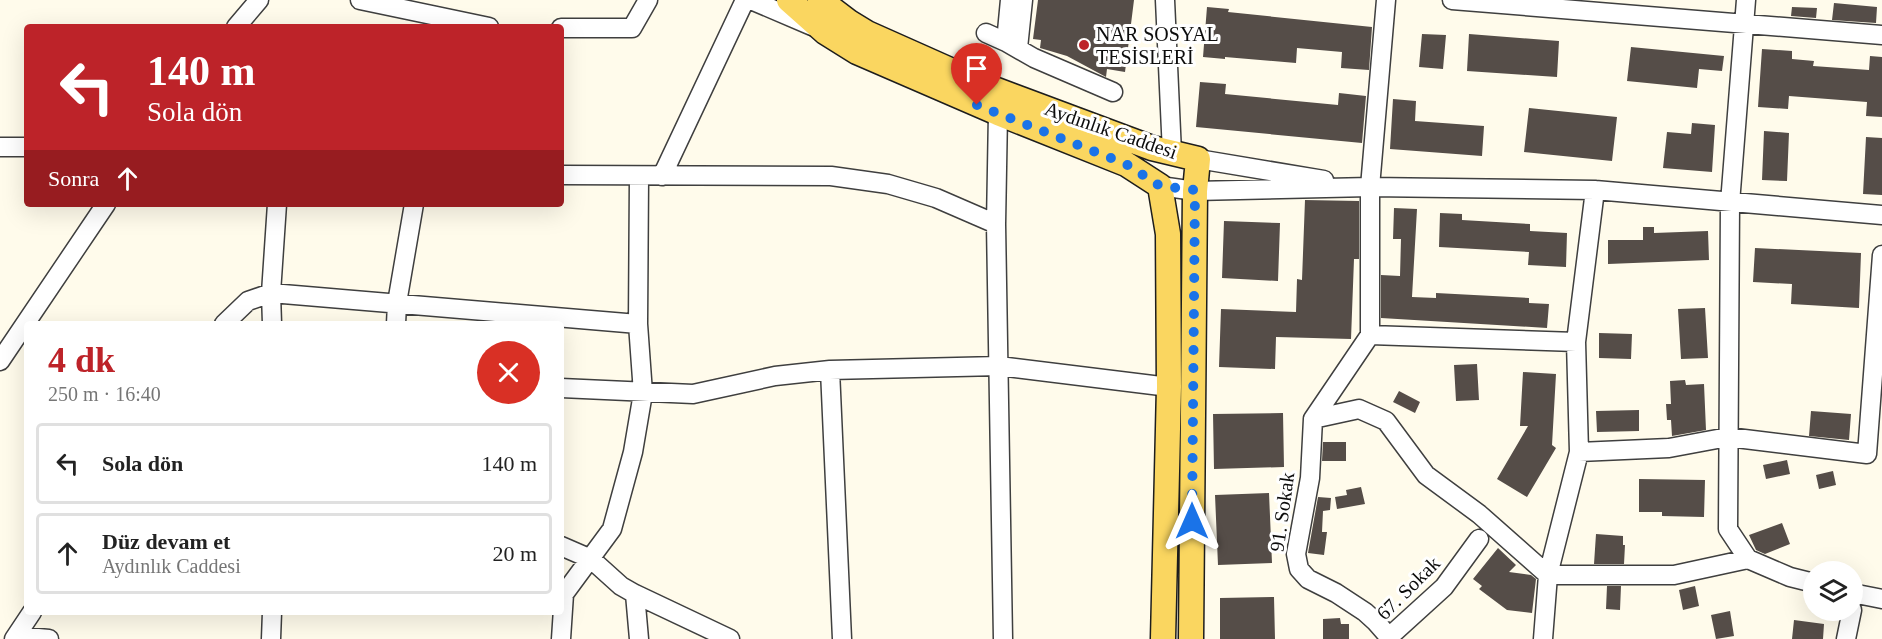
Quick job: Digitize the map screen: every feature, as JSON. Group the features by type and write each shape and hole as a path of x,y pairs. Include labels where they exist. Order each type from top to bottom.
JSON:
{"main road":[{"name":"Aydınlık Caddesi","path":"789,0 825,32 857,52 998,113 1126,164 1160,186 1168,234 1169,387 1163,639"},
{"name":"Aydınlık Caddesi","path":"820,0 849,22 891,45 986,86 1166,151 1198,159 1195,190 1191,639"},
{"path":"1160,186 1166,151"}],"street":[{"path":"239,24 259,0"},
{"path":"360,0 475,24"},
{"path":"564,28 632,28 648,0"},
{"path":"662,176 745,0"},
{"path":"751,0 825,32"},
{"path":"1010,0 1012,45"},
{"path":"1012,45 1023,0"},
{"path":"1165,0 1166,151"},
{"path":"1313,419 1370,334 1370,188 1386,0"},
{"path":"1452,0 1882,35"},
{"path":"1746,0 1730,203 1728,529 1748,559 1803,580"},
{"path":"986,33 1034,58 1113,92"},
{"path":"998,113 996,224 1003,639"},
{"path":"0,147 24,147"},
{"path":"1198,159 1370,188"},
{"path":"564,175 831,176 888,184 936,198 996,224"},
{"path":"564,594 612,529 633,453 643,393 638,324 639,177"},
{"path":"1160,186 1195,190 1370,188 1595,190 1882,215"},
{"path":"1544,639 1548,575 1578,452 1576,342 1595,190"},
{"path":"25,321 104,207"},
{"path":"272,321 271,293 277,207"},
{"path":"396,321 397,303 413,207"},
{"path":"1578,452 1669,448 1728,437 1875,457 1882,255"},
{"path":"227,321 248,301 271,293 638,324"},
{"path":"1,356 24,323"},
{"path":"1370,334 1576,342"},
{"path":"564,388 693,394 775,376 830,370 999,366 1169,387"},
{"path":"830,370 842,639"},
{"path":"1313,419 1359,409 1386,421 1426,475 1479,514 1548,575 1674,575 1748,559"},
{"name":"91. Sokak","path":"1313,419 1310,478 1296,554 1299,569 1308,579 1365,612 1389,638"},
{"name":"67. Sokak","path":"1389,638 1444,587 1479,539"},
{"path":"564,547 591,559 621,586 635,594 730,639"},
{"path":"635,594 639,639"},
{"path":"1863,601 1882,600"},
{"path":"15,638 30,615"},
{"path":"271,639 272,615"},
{"path":"561,639 563,615"},
{"path":"1846,639 1849,621"},
{"path":"15,638 49,639"}],"building":[{"name":"NAR SOSYAL TESİSLERİ","path":"1038,0 1134,0 1125,72 1107,69 1106,77 1067,56 1040,48 1041,40 1033,39"},
{"path":"1834,3 1877,7 1876,23 1832,20"},
{"path":"1207,7 1229,9 1228,12 1372,27 1369,70 1341,68 1342,52 1297,48 1296,63 1203,57"},
{"path":"1792,7 1817,8 1816,18 1791,16"},
{"path":"1422,34 1446,35 1443,69 1419,67"},
{"path":"1469,34 1559,41 1557,77 1467,71"},
{"path":"1631,47 1724,56 1722,71 1699,69 1697,88 1627,81"},
{"path":"1762,49 1792,51 1792,59 1814,61 1813,66 1869,70 1870,56 1882,57 1882,117 1866,116 1867,102 1789,96 1788,109 1758,107"},
{"path":"1200,82 1226,84 1225,94 1338,105 1339,93 1366,96 1362,143 1196,127"},
{"path":"1393,99 1416,101 1415,121 1484,126 1482,156 1390,149"},
{"path":"1529,108 1617,117 1612,161 1524,152"},
{"path":"1692,123 1715,125 1712,172 1663,168 1667,132 1691,134"},
{"path":"1764,131 1789,133 1787,181 1762,180"},
{"path":"1866,137 1882,138 1882,195 1863,194"},
{"path":"1305,200 1359,201 1359,259 1354,259 1351,339 1276,337 1275,369 1219,367 1221,309 1296,312 1297,279 1302,280"},
{"path":"1394,208 1417,209 1412,297 1436,298 1436,293 1529,298 1529,303 1549,304 1547,328 1381,318 1381,275 1400,276 1401,239 1393,239"},
{"path":"1440,213 1462,214 1462,220 1530,224 1530,231 1567,233 1566,267 1528,265 1529,252 1439,247"},
{"path":"1224,221 1280,223 1278,281 1222,278"},
{"path":"1643,227 1654,227 1654,233 1708,231 1709,260 1608,264 1608,240 1643,240"},
{"path":"1755,248 1861,253 1859,308 1791,304 1792,284 1753,282"},
{"path":"1705,308 1708,358 1681,359 1678,309"},
{"path":"1599,333 1632,334 1631,359 1599,358"},
{"path":"1477,364 1479,400 1456,401 1454,365"},
{"path":"1523,372 1556,374 1552,445 1556,448 1527,497 1497,479 1528,426 1520,426"},
{"path":"1685,380 1686,385 1704,384 1706,430 1672,436 1671,420 1667,420 1666,404 1671,404 1670,381"},
{"path":"1399,391 1420,402 1415,413 1393,402"},
{"path":"1639,410 1639,431 1597,432 1596,411"},
{"path":"1811,411 1851,414 1849,440 1809,436"},
{"path":"1283,413 1284,467 1214,469 1213,414"},
{"path":"1323,442 1346,442 1346,461 1322,461"},
{"path":"1787,460 1790,474 1766,479 1763,465"},
{"path":"1833,471 1836,485 1819,489 1816,475"},
{"path":"1639,479 1705,480 1704,517 1662,516 1662,512 1639,512"},
{"path":"1361,487 1365,504 1337,509 1335,497 1347,495 1346,490"},
{"path":"1269,493 1272,563 1218,565 1215,495"},
{"path":"1318,497 1331,498 1330,510 1323,511 1322,532 1327,532 1324,555 1308,553"},
{"path":"1782,523 1790,544 1765,554 1756,550 1749,535"},
{"path":"1596,534 1623,536 1624,564 1594,564"},
{"path":"1498,548 1516,565 1509,572 1531,575 1536,579 1532,613 1507,610 1479,589 1482,586 1473,579"},
{"path":"1607,586 1621,586 1620,610 1606,609"},
{"path":"1695,586 1699,606 1683,610 1679,590"},
{"path":"1274,597 1275,639 1220,639 1220,598"},
{"path":"1730,611 1734,636 1716,639 1711,615"},
{"path":"1340,618 1341,624 1349,624 1349,639 1323,639 1323,619"},
{"path":"1794,620 1824,624 1823,639 1792,639"}],"place":[{"name":"NAR SOSYAL TESİSLERİ","path":"1084,45"}],"route":[{"path":"977,105 1126,164 1160,186 1195,190 1192,521"}]}
